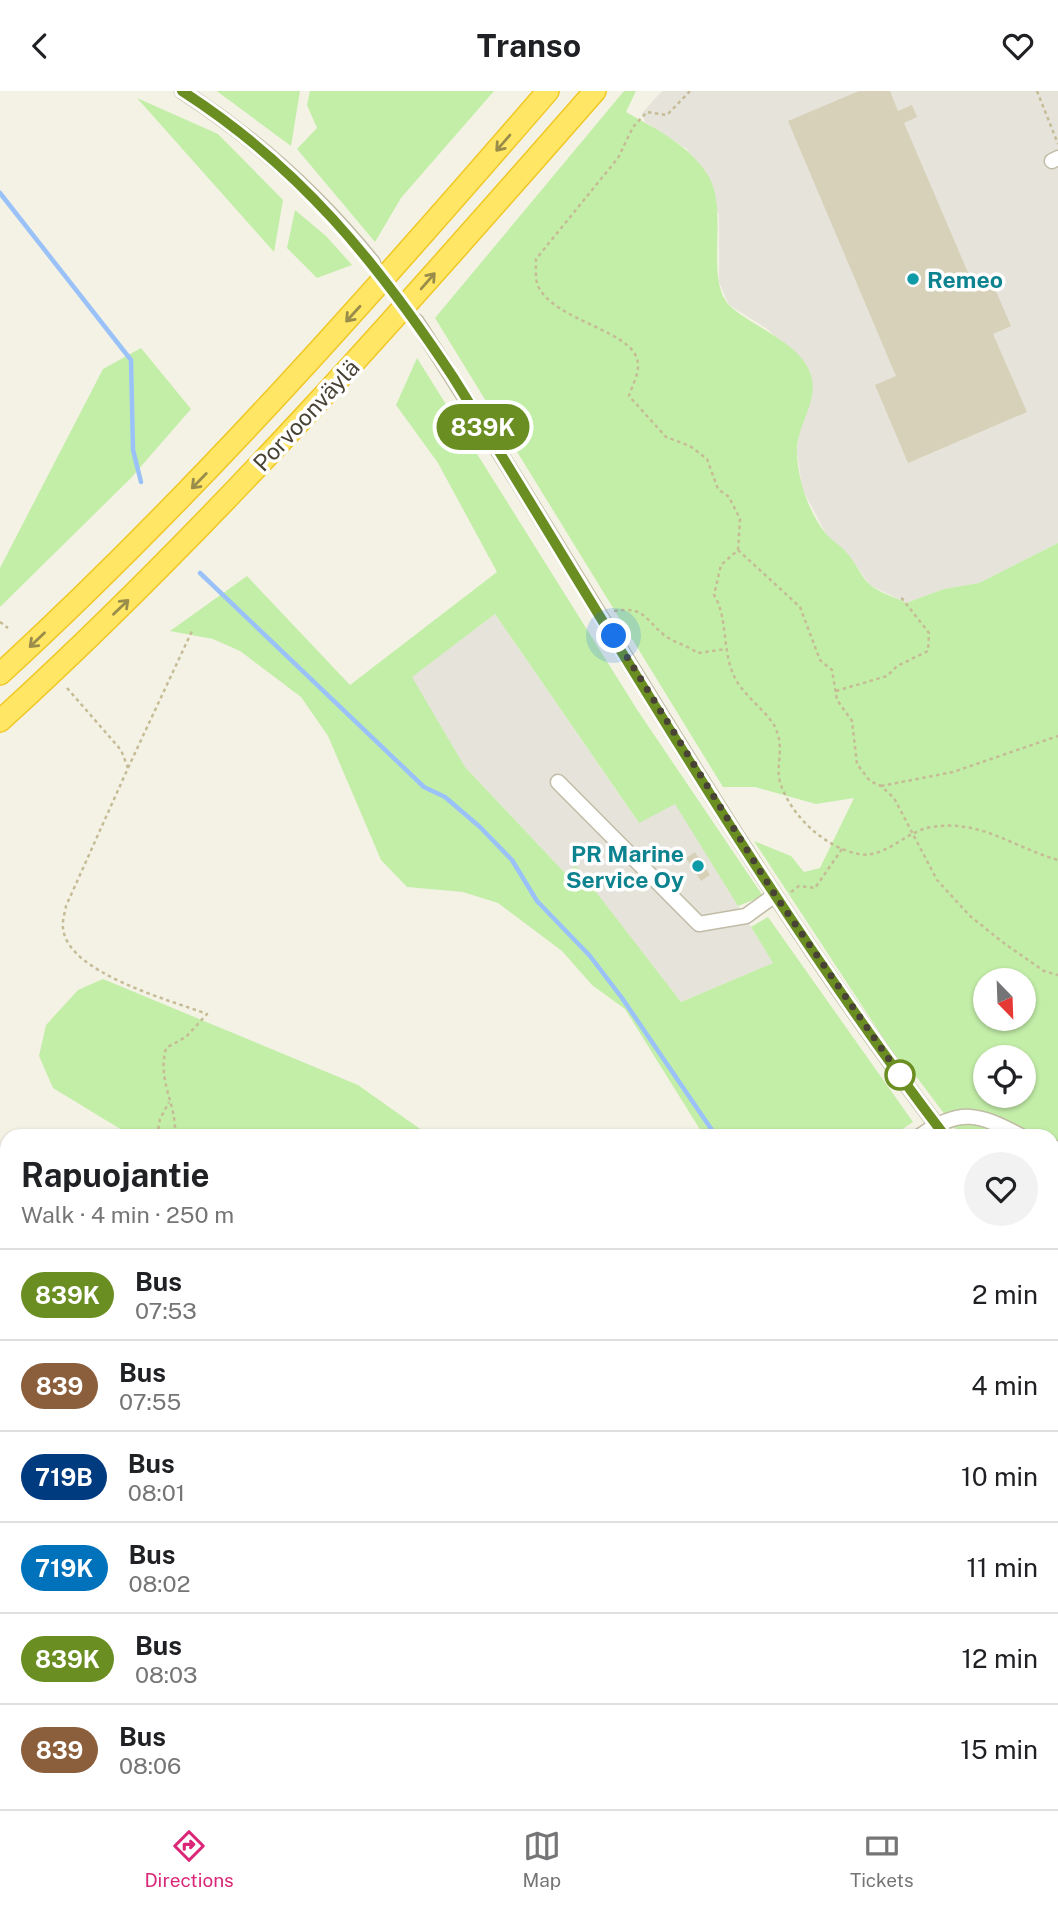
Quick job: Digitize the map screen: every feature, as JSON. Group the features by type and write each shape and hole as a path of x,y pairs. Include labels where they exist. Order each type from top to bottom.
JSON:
{"highway":[{"name":"Porvoonväylä","path":"0,674 121,560 250,427 548,91"},
{"name":"Porvoonväylä","path":"0,721 148,581 237,490 382,333 595,91"}],"street":[{"path":"182,91 220,115 292,174 373,263"},
{"path":"416,321 599,613 866,1028 940,1129"},
{"path":"558,782 699,924 746,916 782,895"},
{"path":"942,1129 954,1116 980,1117 1006,1129"}],"path":[{"path":"690,91 667,115 647,112 633,127 618,158 536,259 537,284 552,306 622,340 636,352 639,366 629,396 666,437 690,446 707,459 718,489 729,497 740,519 738,550 721,565 714,595 722,608 721,622 734,677 753,704 773,724 782,750 780,781 803,823 842,849 861,855 894,846 925,828 962,826 1007,837 1058,860"},
{"path":"1037,91 1058,144"},
{"path":"738,550 800,607 820,660 832,670 837,700 852,720 857,764 870,781 881,786 894,798 937,880 970,916 1005,944 1044,971 1058,975"},
{"path":"836,691 887,676 897,666 928,651 929,633 900,596"},
{"path":"599,613 630,608 650,618 666,637 682,641 698,653 727,649"},
{"path":"0,622 8,628"},
{"path":"176,1129 161,1065 166,1048 186,1037 207,1014 99,973 77,954 63,929 66,906 192,631"},
{"path":"67,688 121,750 128,768"},
{"path":"881,786 953,772 1058,736"},
{"path":"782,895 799,886 815,888 842,849"},
{"path":"158,1129 169,1102"}],"shaded area":[{"path":"662,91 1058,91 1058,543 979,583 944,589 906,603 870,585 846,552 826,534 802,488 797,451 800,428 812,397 812,378 806,364 766,328 729,305 719,282 719,215 687,149 645,122 642,113"},
{"path":"495,614 638,822 675,803 773,963 681,1002 576,867 564,872 465,767 411,677"}],"green space":[{"path":"216,91 300,91 291,146 218,92"},
{"path":"310,91 494,91 401,198 375,242 297,149 317,128 307,105"},
{"path":"624,91 636,91 626,112 683,147 709,177 717,208 719,280 722,294 730,306 789,346 808,367 812,379 812,397 797,451 802,484 810,506 827,535 847,553 868,583 906,603 944,589 979,583 1058,543 1058,1129 956,1129 909,1067 895,1056 754,841 791,856 804,872 820,868 854,798 816,804 755,787 723,787 435,318"},
{"path":"137,98 218,134 283,200 274,252"},
{"path":"295,210 326,236 352,265 317,278 287,248"},
{"path":"141,348 191,409 130,479 0,607 0,568 103,369"},
{"path":"417,358 638,711 763,896 738,906 675,804 639,823 495,614 412,677 465,767 564,872 576,866 681,1002 773,963 751,927 768,917 913,1122 902,1129 700,1129 625,1009 592,985 562,951 498,903 463,892 407,887 381,860 328,736 301,697 240,651 213,639 170,631 247,576 350,685 497,572 438,463 396,405"},
{"path":"103,979 358,1085 420,1129 120,1129 53,1088 39,1056 46,1025 78,990"}],"building":[{"name":"Remeo","path":"859,91 890,91 898,111 912,105 917,117 904,123 972,282 989,275 1011,326 993,334 1027,412 908,463 875,385 896,376 788,121"},
{"name":"PR Marine Service Oy","path":"695,852 710,875 701,881 686,858"}],"waterway":[{"path":"0,193 131,360 133,450 141,482"},
{"path":"200,573 424,787 445,797 480,827 512,860 537,901 590,956 622,998 711,1129"}],"tunnel":[{"path":"379,272 416,321"}],"bus line":[{"name":"839K","path":"182,91 220,115 292,174 350,235 416,321 775,895 873,1038 940,1129"}],"place":[{"name":"Remeo","path":"913,279"},
{"name":"PR Marine Service Oy","path":"698,866"}],"route":[{"path":"614,636 775,895 900,1075"}]}
